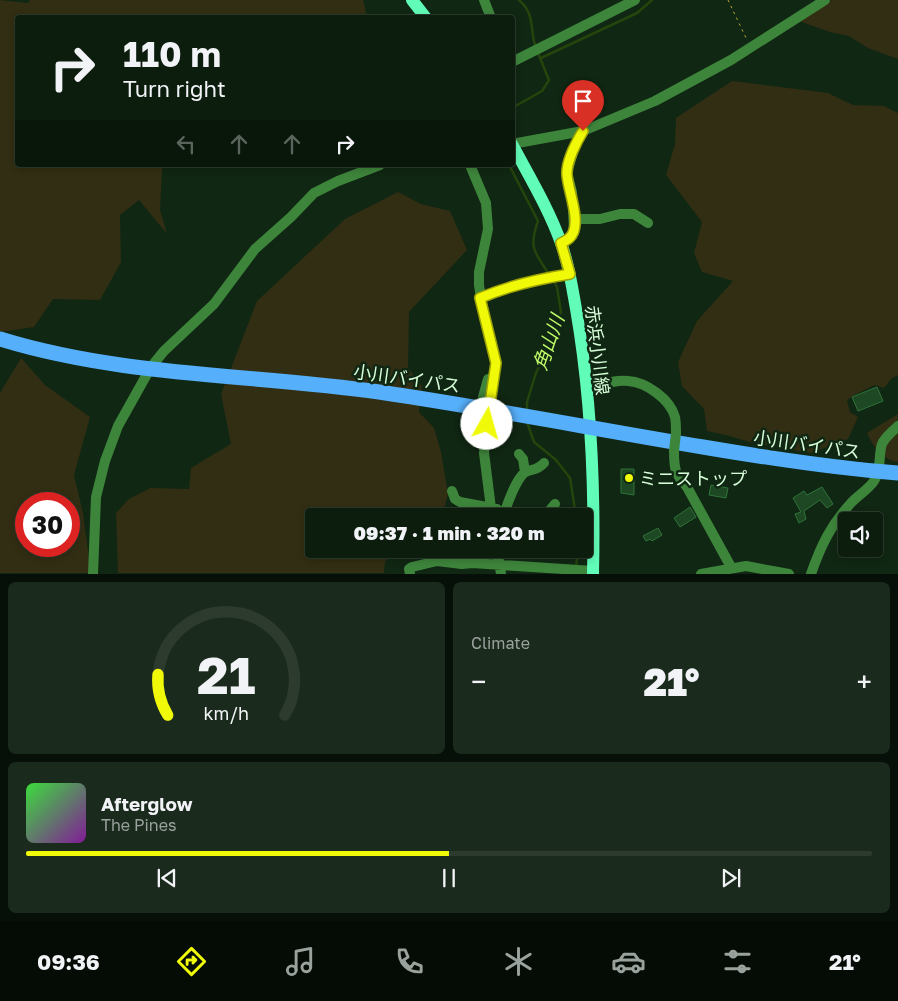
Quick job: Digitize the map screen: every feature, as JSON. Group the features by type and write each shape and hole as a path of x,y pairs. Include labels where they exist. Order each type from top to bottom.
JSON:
{"highway":[{"name":"小川バイパス","path":"0,339 69,357 150,368 372,391 484,408 793,462 898,473"}],"main road":[{"path":"412,0 424,15"},
{"name":"赤浜小川線","path":"515,150 550,217 561,243 570,274 581,339 590,428 586,571"}],"street":[{"path":"484,0 490,15"},
{"path":"515,61 635,0"},
{"path":"515,143 583,131 655,101 731,60 825,0"},
{"path":"561,243 573,234 572,192 567,173 575,145 583,131"},
{"path":"92,574 96,498 105,461 118,426 150,368 164,351 214,304 255,248 291,217 314,193 338,181 375,167"},
{"path":"471,167 486,203 488,229 480,272 480,298 496,363 484,408 484,453 491,508"},
{"path":"574,219 600,219 620,214 634,214 648,223"},
{"path":"480,298 511,286 570,274"},
{"path":"586,389 621,381 630,381 647,387 670,405 676,419 675,471 678,478 688,487 732,567"},
{"path":"812,574 819,551 828,535 852,502 873,484 878,472 883,442 898,426"},
{"path":"507,508 516,486 525,472 523,460 519,454"},
{"path":"525,472 538,469 544,463"},
{"path":"452,491 455,499 479,508"},
{"path":"552,508 555,504"},
{"path":"410,574 412,567 437,561 462,564 472,563 500,569 586,571"},
{"path":"700,574 746,566 789,574"}],"path":[{"path":"728,0 750,47"}],"shaded area":[{"path":"0,0 28,3 30,0 363,0 367,15 15,15 15,167 164,167 162,170 160,210 167,234 139,200 120,215 121,262 100,300 53,299 34,327 0,332"},
{"path":"832,0 898,0 898,59 868,48 849,36 830,32 799,21"},
{"path":"732,81 828,93 853,105 884,106 898,113 898,375 892,378 884,388 875,385 847,400 850,412 858,417 848,439 811,453 753,443 707,431 704,409 682,386 678,362 697,321 733,281 702,272 694,253 702,222 666,175 675,144 676,118"},
{"path":"398,192 421,204 450,211 467,250 409,312 408,368 422,386 419,412 434,428 441,452 448,494 444,508 305,508 305,558 389,558 385,562 384,573 118,573 116,513 129,499 150,488 189,489 191,468 231,444 221,394 257,301 345,219"},
{"path":"21,358 45,385 90,417 74,475 78,492 15,492 15,557 80,557 80,500 91,573 0,573 0,393"},
{"path":"898,414 898,462 892,461 883,455 872,443 867,433"}],"building":[{"path":"877,387 883,401 858,411 852,397"},
{"path":"621,469 634,469 634,495 621,493"},
{"path":"711,485 728,488 726,498 709,495"},
{"path":"822,487 833,504 827,508 820,500 804,511 806,519 799,523 795,514 801,512 793,498 804,491 807,495"},
{"path":"690,507 696,517 680,527 674,518"},
{"path":"658,528 662,535 652,541 650,539 646,541 643,536"}],"waterway":[{"path":"519,0 528,11 536,48"},
{"path":"541,58 637,13 652,0"},
{"name":"角山川","path":"515,106 542,91 549,80 538,53"},
{"name":"角山川","path":"510,167 538,221 533,244 540,261 550,276"},
{"name":"角山川","path":"527,412 527,402 536,373 561,312 557,287 553,280"},
{"name":"角山川","path":"527,422 534,442 556,460 570,478 575,508"},
{"name":"角山川","path":"576,567 577,558"}],"place":[{"name":"ミニストップ","path":"629,478"}],"route":[{"path":"487,424 496,363 480,298 520,283 570,274 561,243 569,239 574,230 572,192 567,173 575,145 583,131"}]}
